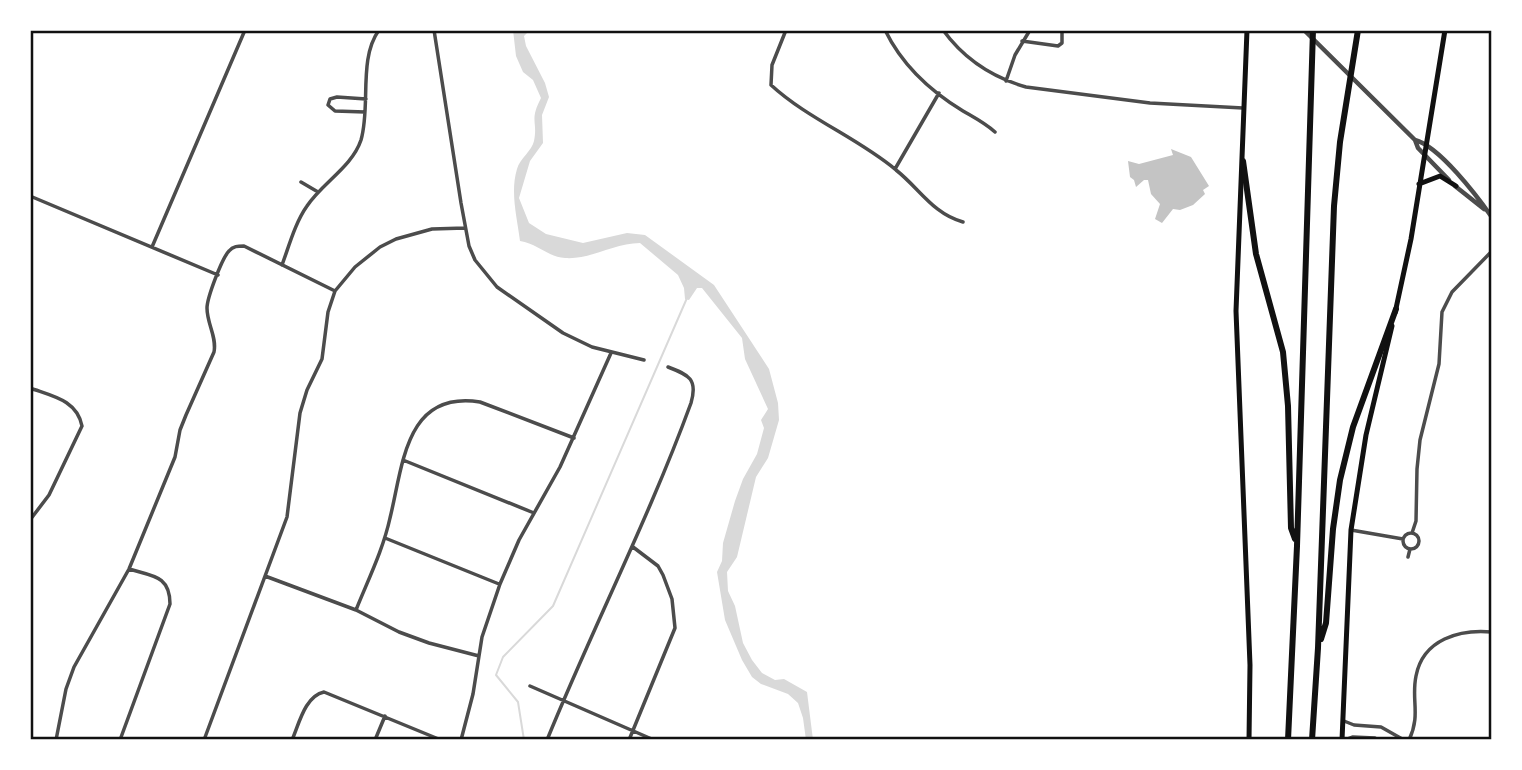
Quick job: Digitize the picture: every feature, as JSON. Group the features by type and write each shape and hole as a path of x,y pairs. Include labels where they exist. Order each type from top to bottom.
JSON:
{"highway":[{"path":"1288,740 1297,546 1313,30"},
{"path":"1312,740 1318,648 1334,206 1340,142 1359,30"},
{"path":"1243,161 1256,254 1283,352 1288,406 1292,528 1297,546"},
{"path":"1318,648 1326,623 1333,529 1345,458 1353,427 1396,309"}],"main road":[{"path":"1247,30 1236,311 1250,665 1249,740"},
{"path":"1344,740 1351,530 1366,435 1396,309 1445,30"},
{"path":"1419,184 1440,176 1456,186"}],"street":[{"path":"152,247 245,30"},
{"path":"282,265 301,216 318,192 357,150 363,133 368,60 374,37 379,30"},
{"path":"434,30 469,246 475,260 498,287 563,333 592,347 644,360"},
{"path":"786,30 772,65 771,85 895,169 938,211 948,218 963,222"},
{"path":"886,30 896,51 920,79 995,132"},
{"path":"943,30 966,56 985,70 1006,81 1026,87 1117,100 1246,108"},
{"path":"1006,81 1022,41 1030,30"},
{"path":"1022,41 1061,46 1062,30"},
{"path":"1304,30 1415,140 1426,145 1463,180 1492,216"},
{"path":"895,169 939,93"},
{"path":"365,112 335,111 328,105 330,99 337,97 366,99"},
{"path":"1415,140 1424,155 1492,216"},
{"path":"301,182 318,192"},
{"path":"30,196 218,275"},
{"path":"204,740 287,516 300,413 307,390 322,359 328,312 335,291 365,259 396,239 432,229 466,228"},
{"path":"58,740 66,689 75,667 130,569 175,457 180,430 214,352 216,343 207,308 226,255 234,247 244,246 335,291"},
{"path":"1412,533 1416,521 1420,440 1439,364 1442,312 1452,292 1492,251"},
{"path":"461,740 473,694 487,617 499,584 534,513 561,467 612,352"},
{"path":"547,740 686,418 695,390 693,383 687,376 667,367"},
{"path":"30,388 70,404 80,413 82,426 49,495 30,520"},
{"path":"356,610 384,538 402,460 418,425 434,409 459,400 480,402 574,438"},
{"path":"402,460 450,477 534,513"},
{"path":"1351,530 1403,539"},
{"path":"1403,539 1412,533"},
{"path":"1410,549 1419,543 1418,537 1412,533"},
{"path":"384,538 499,584"},
{"path":"1403,539 1410,549"},
{"path":"629,740 673,636 675,616 663,575 652,561 632,546"},
{"path":"1408,557 1410,549"},
{"path":"120,740 170,604 169,592 160,578 130,569"},
{"path":"265,576 356,610 399,632 479,656"},
{"path":"1409,740 1416,719 1416,676 1426,652 1440,640 1463,632 1492,632"},
{"path":"530,686 654,740"},
{"path":"292,740 310,700 318,693 329,692 441,740"},
{"path":"375,740 385,716"},
{"path":"1344,721 1354,725 1385,728 1404,740"},
{"path":"1344,740 1353,737 1376,739 1376,728"},
{"path":"1386,740 1389,733"}],"shaded area":[{"path":"513,30 530,30 524,36 526,46 545,83 549,97 542,115 543,143 530,161 519,198 529,223 546,234 583,243 627,233 645,235 714,285 769,369 778,403 779,420 768,458 756,477 737,557 727,572 728,591 735,606 743,643 762,673 775,680 784,679 807,692 813,740 806,740 798,703 788,694 761,684 752,677 725,620 717,572 722,561 723,543 735,501 757,454 764,428 761,420 768,409 745,359 742,338 702,288 697,288 689,300 685,299 684,288 678,275 640,243 565,258 520,241 515,205 515,178 519,165 533,145 535,112 541,98 533,80 523,72 516,56"}],"building":[{"path":"1171,149 1191,157 1209,186 1193,205 1180,210 1173,209 1162,223 1155,219 1160,204 1151,194 1148,180 1136,187 1130,177 1128,161 1139,164 1173,155"}],"waterway":[{"path":"524,740 518,702 496,675 503,657 553,606 687,298"}]}
